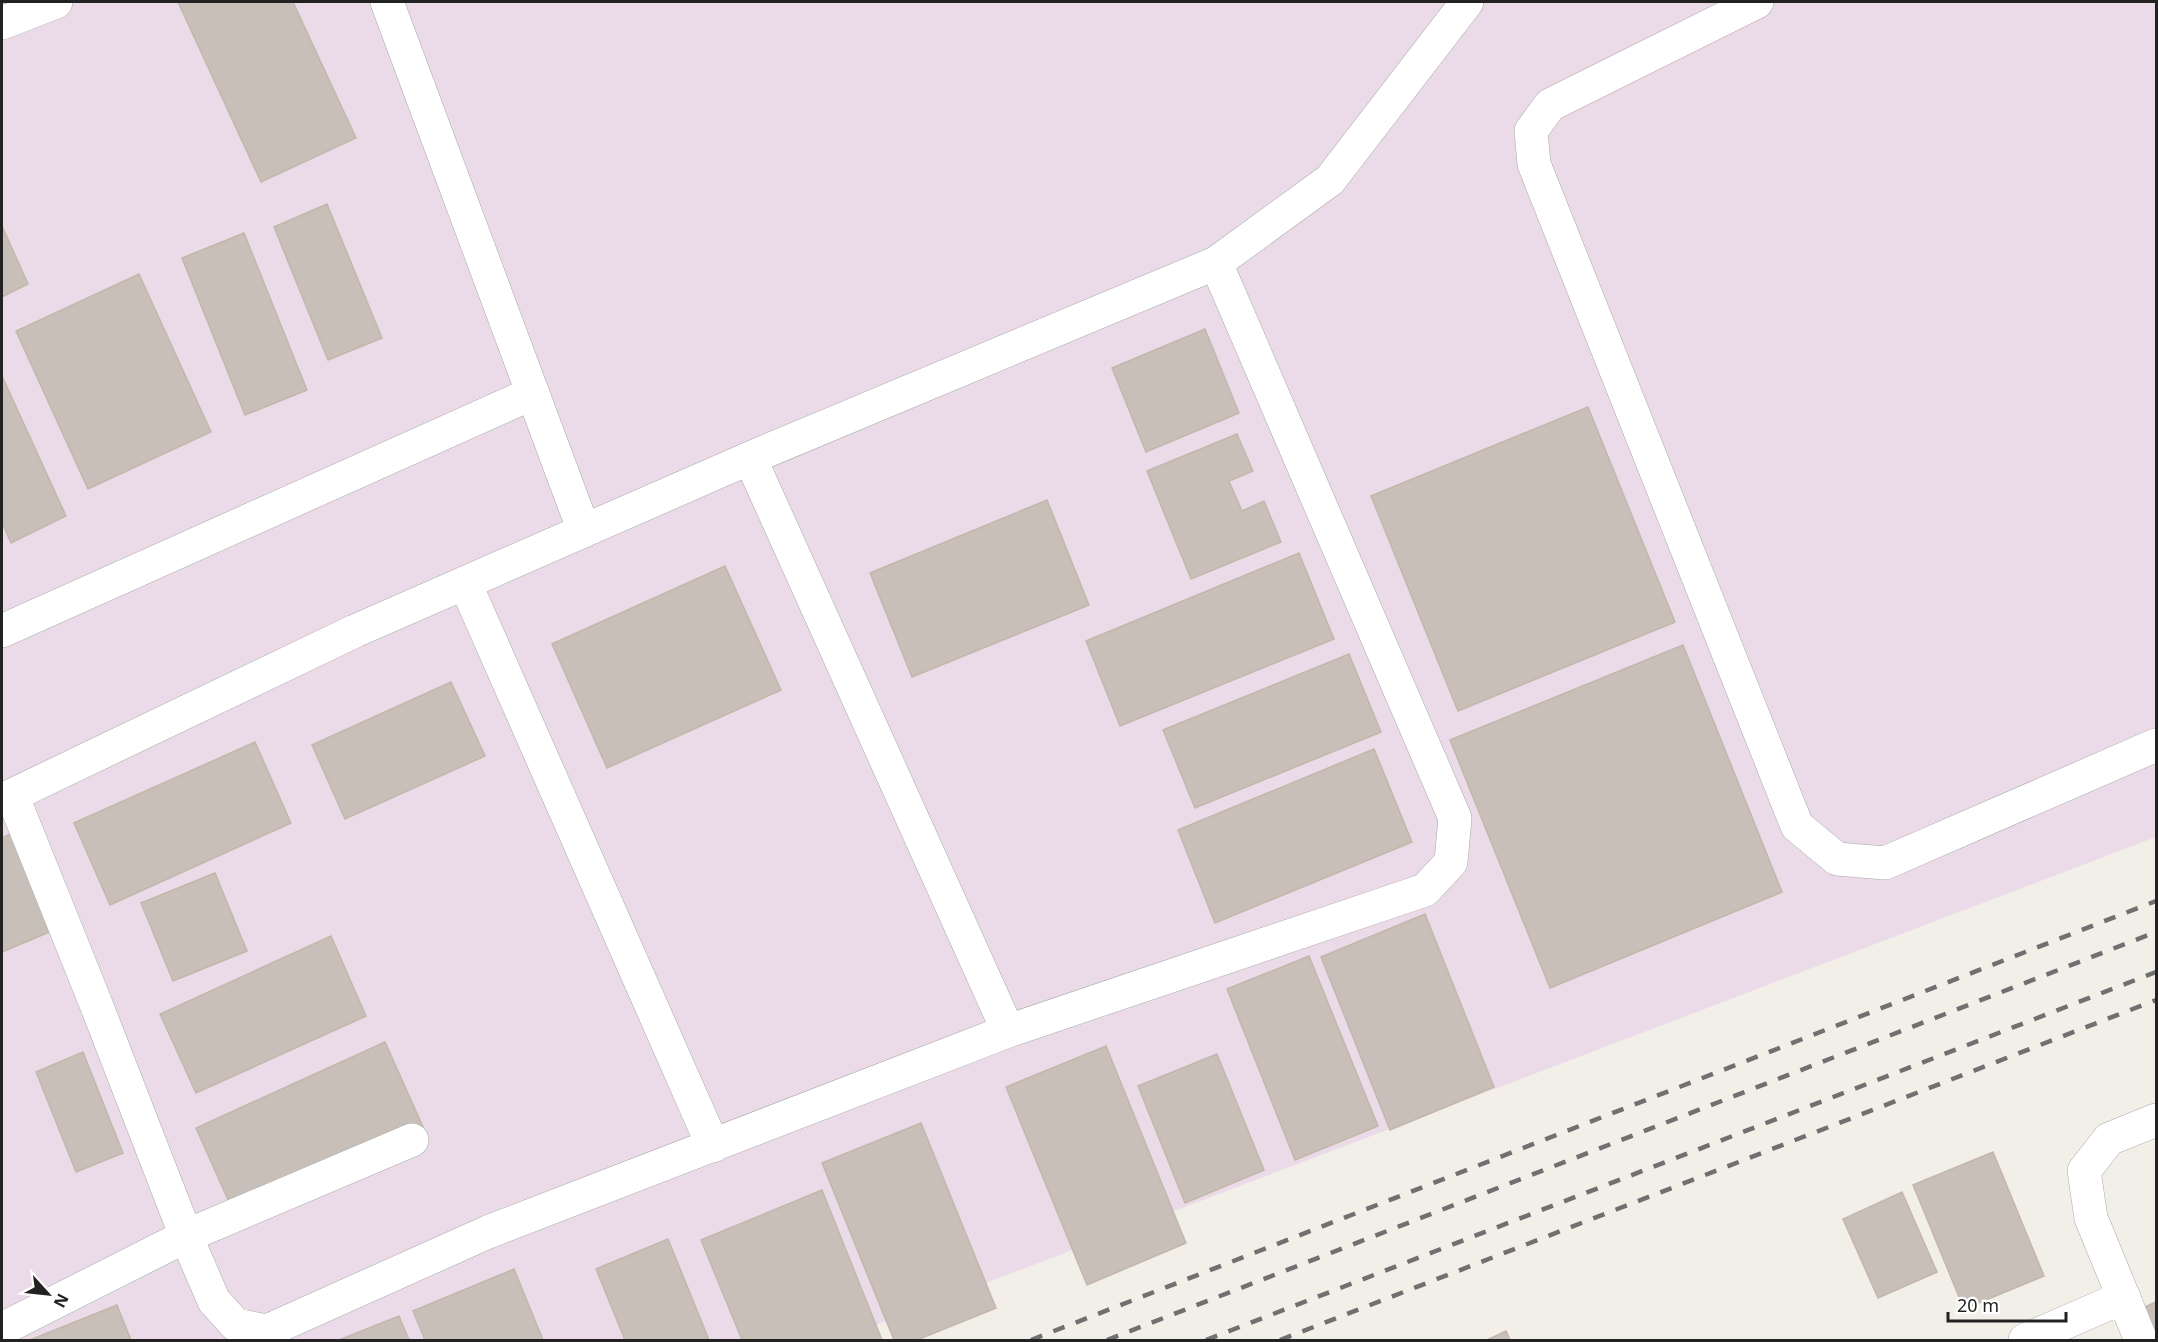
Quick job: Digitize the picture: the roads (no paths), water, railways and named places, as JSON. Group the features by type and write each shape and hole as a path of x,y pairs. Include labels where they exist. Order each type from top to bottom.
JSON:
{"street":[{"path":"2,23 56,2"},
{"path":"387,2 584,531"},
{"path":"1216,263 1455,819 1451,862 1425,890 1008,1031 488,1232 267,1331 236,1325 214,1301 186,1236 96,1004 7,797 465,583 750,458 1216,263 1330,180 1467,2"},
{"path":"1757,2 1550,105 1531,131 1533,164 1797,826 1837,859 1885,863 2157,745"},
{"path":"2,631 533,393"},
{"path":"750,458 1008,1031"},
{"path":"465,583 713,1146"},
{"path":"2141,1341 2091,1218 2084,1171 2109,1139 2157,1120"},
{"path":"2,1329 186,1236 412,1140"},
{"path":"2025,1341 2124,1297"}],"railway":[{"path":"1031,1340 2156,901"},
{"path":"1107,1340 2156,932"},
{"path":"1206,1340 2156,972"},
{"path":"1280,1340 2156,1000"}]}
